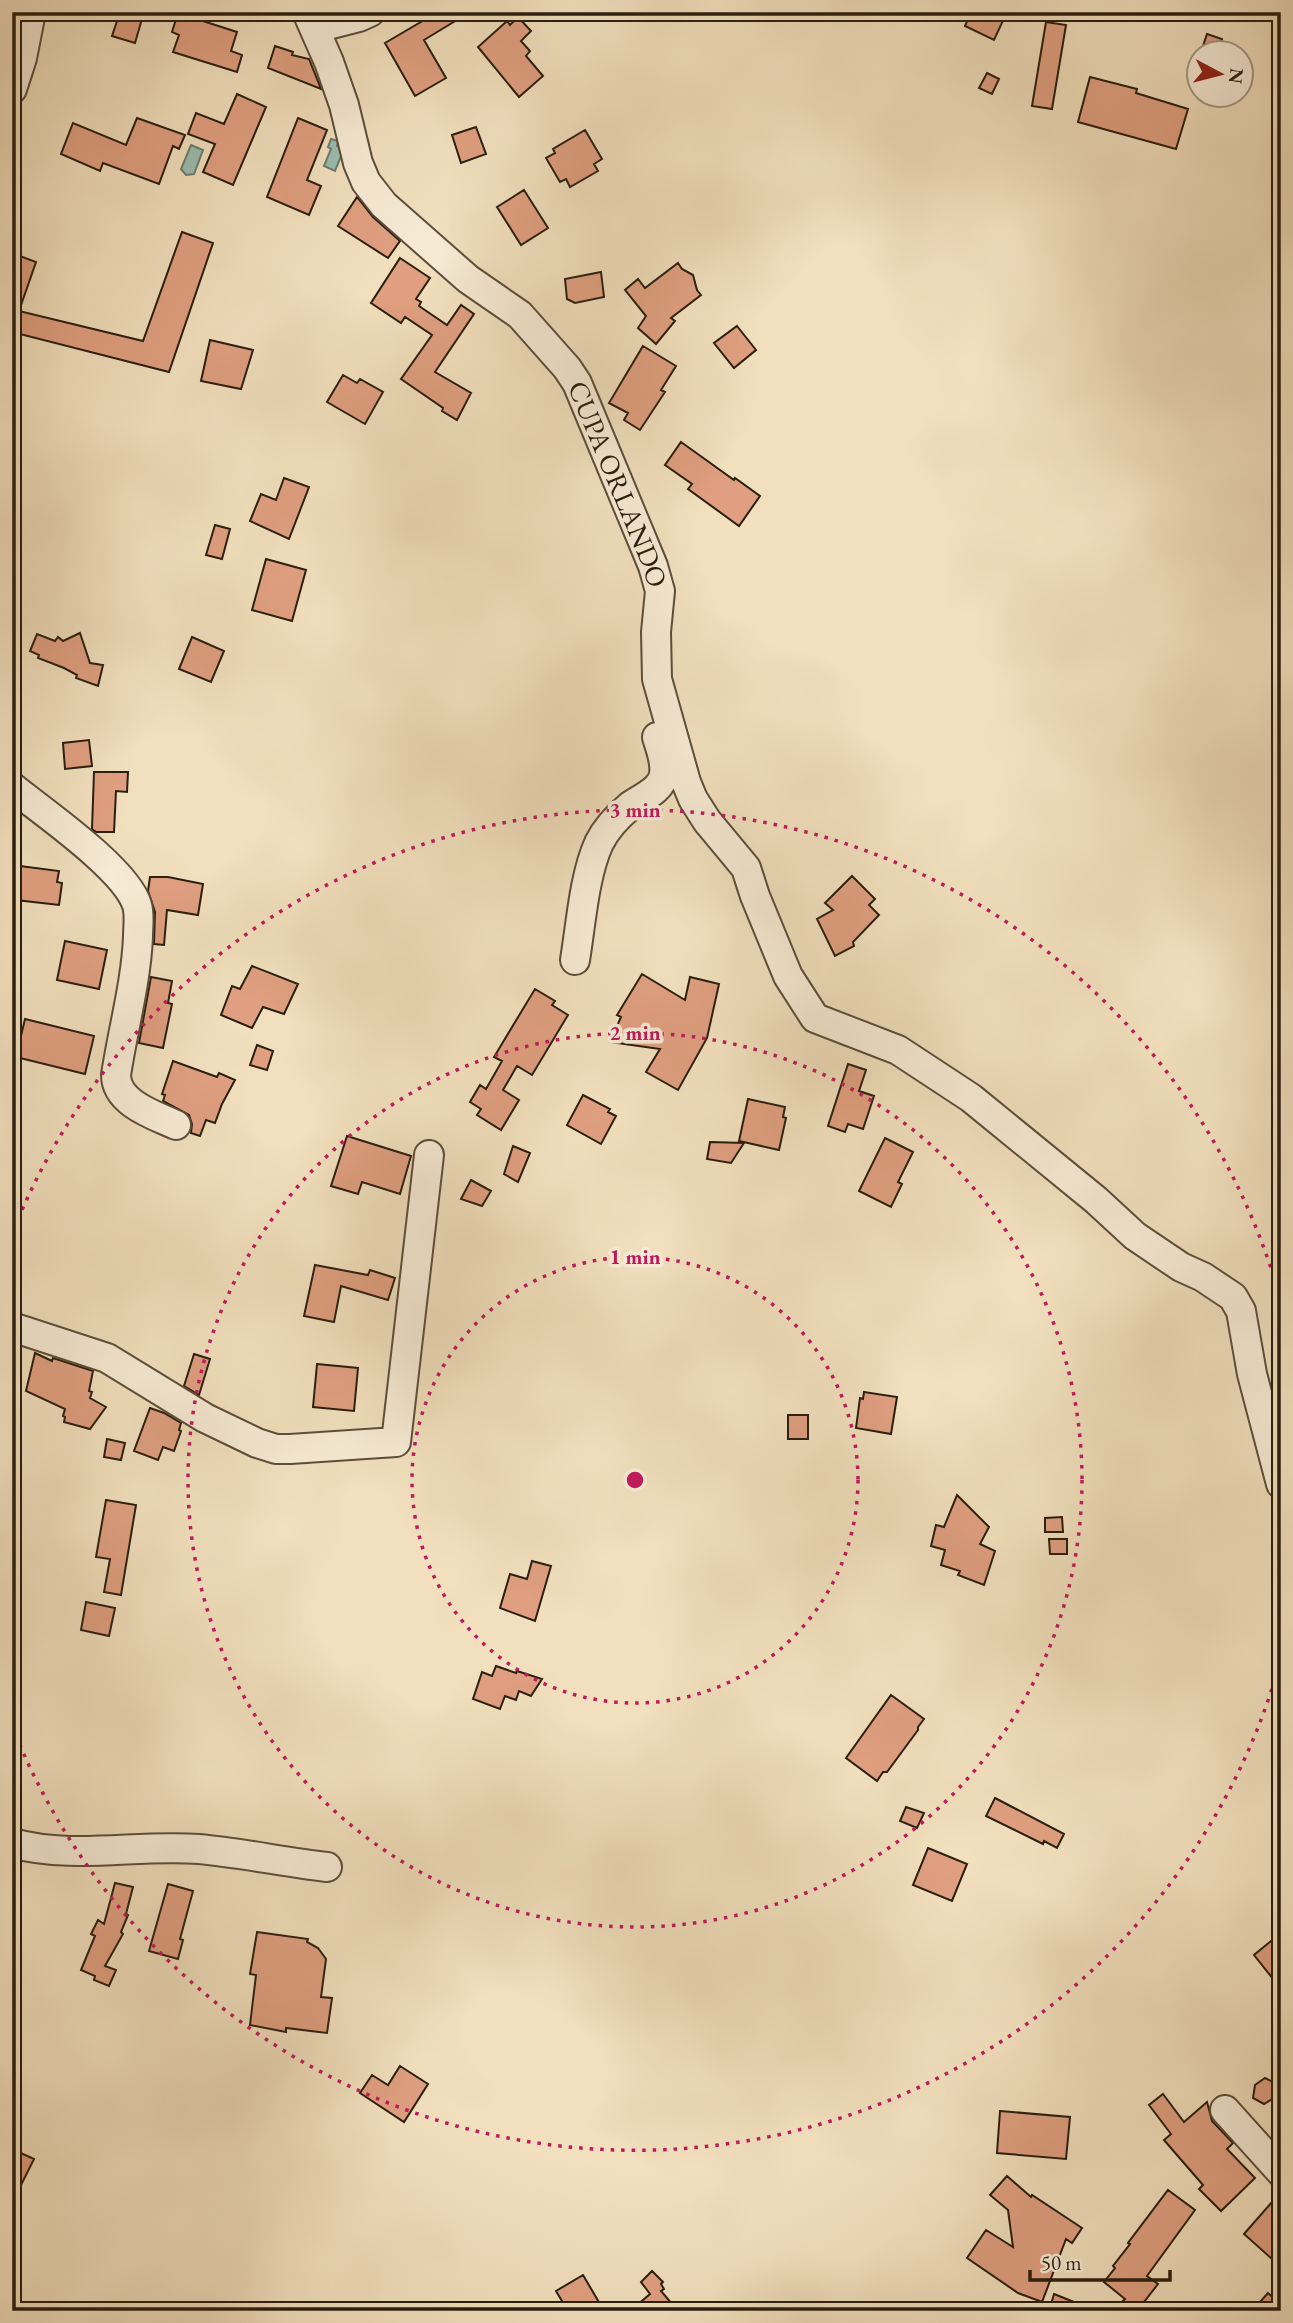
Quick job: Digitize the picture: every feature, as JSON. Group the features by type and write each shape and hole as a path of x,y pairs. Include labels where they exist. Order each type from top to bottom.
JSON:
{"street":[{"path":"312,20 359,17 370,12"},
{"name":"CUPA ORLANDO","path":"312,20 344,105 358,163 366,182 384,205 468,279 520,315 577,383 653,566 660,591 656,632 657,679 686,782 707,821 746,868 788,976 815,1018 898,1050 971,1098 1096,1200 1135,1236 1233,1297 1241,1311 1252,1374 1281,1484"},
{"path":"12,89 22,58 24,22"},
{"path":"575,960 590,874 599,844 612,823 629,807 660,786 664,774 664,761 646,700 649,688 657,679"},
{"path":"12,787 80,840 128,888 136,902 139,913 137,953 116,1086 123,1096 176,1125"},
{"path":"12,1327 107,1359 205,1418 257,1443 276,1449 396,1442 429,1155"},
{"path":"12,1843 55,1850 199,1849 327,1867"},
{"path":"1225,2110 1281,2172"}],"shaded area":[{"path":"331,139 338,141 337,146 344,149 335,171 324,166 331,149 328,147"},
{"path":"191,145 203,150 194,174 186,175 181,169"}],"building":[{"path":"120,12 144,12 135,43 112,36"},
{"path":"438,12 470,12 424,40 446,78 415,96 385,43"},
{"path":"971,12 1007,12 994,40 965,26"},
{"path":"178,13 237,32 231,51 242,55 237,72 173,52 179,35 172,32"},
{"path":"518,17 531,31 521,41 530,51 526,56 543,76 519,97 478,47 507,21 510,25"},
{"path":"1046,22 1066,25 1052,109 1032,106"},
{"path":"275,46 293,52 292,55 309,59 321,89 268,68"},
{"path":"987,73 999,79 992,94 979,88"},
{"path":"1090,77 1137,89 1136,93 1188,109 1176,149 1078,122"},
{"path":"237,94 266,107 233,185 203,172 215,144 188,134 196,113 224,124"},
{"path":"137,118 185,135 179,149 173,146 159,184 103,163 100,171 61,154 73,123 126,145"},
{"path":"298,118 327,130 307,180 321,186 309,215 267,197"},
{"path":"476,127 486,154 461,163 452,135"},
{"path":"585,130 602,159 594,164 598,171 570,187 566,179 560,182 546,158 555,153 553,149"},
{"path":"524,190 548,228 521,245 497,207"},
{"path":"357,197 373,217 400,241 388,258 338,226"},
{"path":"182,232 213,243 169,372 12,332 12,253 36,262 19,311 143,341"},
{"path":"400,258 430,278 416,299 421,302 419,306 447,325 461,305 474,314 435,372 471,393 457,420 401,379 432,335 405,317 401,323 371,303"},
{"path":"678,263 682,269 693,275 701,295 671,318 675,321 656,344 638,328 646,316 625,290 638,279 645,288"},
{"path":"601,272 604,297 575,303 567,299 565,279"},
{"path":"737,326 756,350 734,368 714,343"},
{"path":"210,340 253,350 241,389 201,381"},
{"path":"643,346 676,366 661,390 665,392 640,430 624,420 628,413 609,403"},
{"path":"343,375 357,383 360,379 383,392 365,424 327,402"},
{"path":"681,442 760,496 739,526 688,489 692,484 665,465"},
{"path":"284,478 309,487 289,539 250,521 261,494 276,500"},
{"path":"215,525 230,529 222,559 206,555"},
{"path":"266,559 306,570 292,621 252,610"},
{"path":"80,633 90,663 103,665 98,686 76,678 77,675 38,658 39,655 30,651 37,634 55,641 58,637 63,641"},
{"path":"192,637 224,651 211,682 179,669"},
{"path":"89,740 92,766 65,769 63,743"},
{"path":"94,772 128,772 127,792 116,791 114,832 96,832 92,829"},
{"path":"20,866 59,871 57,882 62,883 59,905 16,900"},
{"path":"852,876 875,899 869,905 879,915 853,942 854,946 835,956 817,919 833,910 825,903"},
{"path":"150,877 168,877 203,884 198,915 167,910 164,945 154,944 155,912 148,891"},
{"path":"65,941 107,950 99,989 57,980"},
{"path":"252,966 298,984 284,1014 263,1007 252,1028 221,1015 232,986 240,989"},
{"path":"642,974 685,1000 690,977 719,984 707,1038 678,1090 646,1072 660,1049 610,1042 621,1017 617,1015"},
{"path":"151,977 172,981 168,1003 172,1004 163,1048 139,1043"},
{"path":"535,989 555,1001 552,1005 568,1015 532,1075 517,1066 503,1090 519,1100 501,1130 477,1115 481,1109 470,1102 480,1085 486,1089 502,1061 494,1057"},
{"path":"25,1019 94,1036 85,1074 16,1057"},
{"path":"257,1045 273,1051 267,1070 250,1065"},
{"path":"173,1061 217,1077 219,1073 235,1080 215,1123 206,1120 200,1136 191,1133 189,1115 163,1101 165,1095 162,1094"},
{"path":"848,1064 866,1070 859,1091 874,1096 863,1129 848,1124 845,1132 828,1126"},
{"path":"583,1095 610,1109 608,1112 616,1116 601,1144 567,1125"},
{"path":"748,1099 785,1107 783,1117 786,1118 779,1150 739,1141"},
{"path":"347,1136 411,1156 400,1194 362,1182 358,1194 331,1186"},
{"path":"885,1138 913,1152 898,1182 902,1184 891,1207 859,1191"},
{"path":"710,1142 744,1143 731,1163 707,1159"},
{"path":"513,1146 530,1153 518,1182 504,1174"},
{"path":"471,1180 491,1191 482,1206 461,1199"},
{"path":"315,1265 368,1275 370,1270 395,1278 388,1300 341,1286 334,1322 304,1316"},
{"path":"35,1353 52,1361 53,1358 93,1371 90,1398 106,1407 90,1429 64,1422 65,1409 26,1391"},
{"path":"194,1354 210,1359 199,1395 184,1386"},
{"path":"317,1364 358,1368 354,1411 313,1407"},
{"path":"864,1392 897,1397 891,1434 856,1428 860,1398 863,1399"},
{"path":"150,1408 181,1423 174,1451 163,1447 158,1460 134,1451"},
{"path":"788,1415 808,1415 808,1439 788,1439"},
{"path":"107,1439 125,1443 121,1460 104,1457"},
{"path":"957,1495 989,1527 980,1544 995,1551 984,1585 958,1575 960,1571 941,1565 945,1550 931,1546 936,1525 944,1527"},
{"path":"106,1500 136,1505 121,1595 104,1592 110,1559 96,1557"},
{"path":"1062,1517 1063,1532 1045,1532 1045,1518"},
{"path":"1049,1539 1067,1539 1067,1554 1050,1554"},
{"path":"532,1561 551,1566 535,1621 500,1608 510,1574 527,1579"},
{"path":"86,1602 115,1608 109,1636 81,1630"},
{"path":"496,1666 542,1679 531,1696 519,1691 516,1700 505,1696 500,1709 473,1699 482,1672 492,1676"},
{"path":"891,1695 924,1719 887,1772 883,1772 877,1781 846,1758"},
{"path":"995,1798 1064,1834 1057,1848 1044,1841 1043,1844 986,1816"},
{"path":"906,1807 924,1813 917,1828 900,1821"},
{"path":"928,1848 967,1864 952,1901 913,1885"},
{"path":"115,1883 133,1887 126,1914 128,1915 121,1932 123,1934 105,1966 116,1970 109,1986 94,1980 95,1976 81,1970 95,1936 91,1934 98,1920 104,1924"},
{"path":"168,1884 193,1891 180,1939 183,1940 178,1959 149,1951"},
{"path":"257,1932 308,1939 307,1942 318,1948 326,1959 321,1997 332,1998 327,2033 286,2028 286,2032 250,2025 256,1975 250,1974"},
{"path":"1281,1933 1281,1989 1254,1955"},
{"path":"400,2066 428,2084 404,2122 360,2093 372,2075 388,2085"},
{"path":"1265,2078 1277,2084 1277,2096 1264,2104 1253,2098 1255,2085"},
{"path":"1163,2094 1184,2122 1207,2102 1212,2121 1233,2143 1227,2149 1255,2178 1221,2211 1199,2189 1203,2185 1164,2140 1171,2134 1149,2105"},
{"path":"1000,2111 1070,2117 1066,2159 997,2153"},
{"path":"12,2149 34,2159 12,2203"},
{"path":"1007,2176 1031,2197 1032,2195 1082,2228 1072,2243 1066,2239 1042,2302 1018,2293 967,2258 986,2230 1013,2247 1008,2210 990,2195"},
{"path":"1168,2190 1195,2210 1147,2276 1158,2284 1137,2311 1112,2311 1125,2299 1104,2282 1130,2244 1128,2243"},
{"path":"1272,2202 1281,2211 1281,2250 1272,2259 1244,2234"},
{"path":"652,2271 663,2282 661,2284 664,2289 661,2291 678,2311 630,2311 650,2294 641,2282"},
{"path":"583,2275 600,2304 588,2311 568,2311 556,2291"},
{"path":"1268,2293 1281,2305 1281,2311 1252,2311"},
{"path":"1054,2294 1094,2310 1094,2311 1049,2311"}]}
